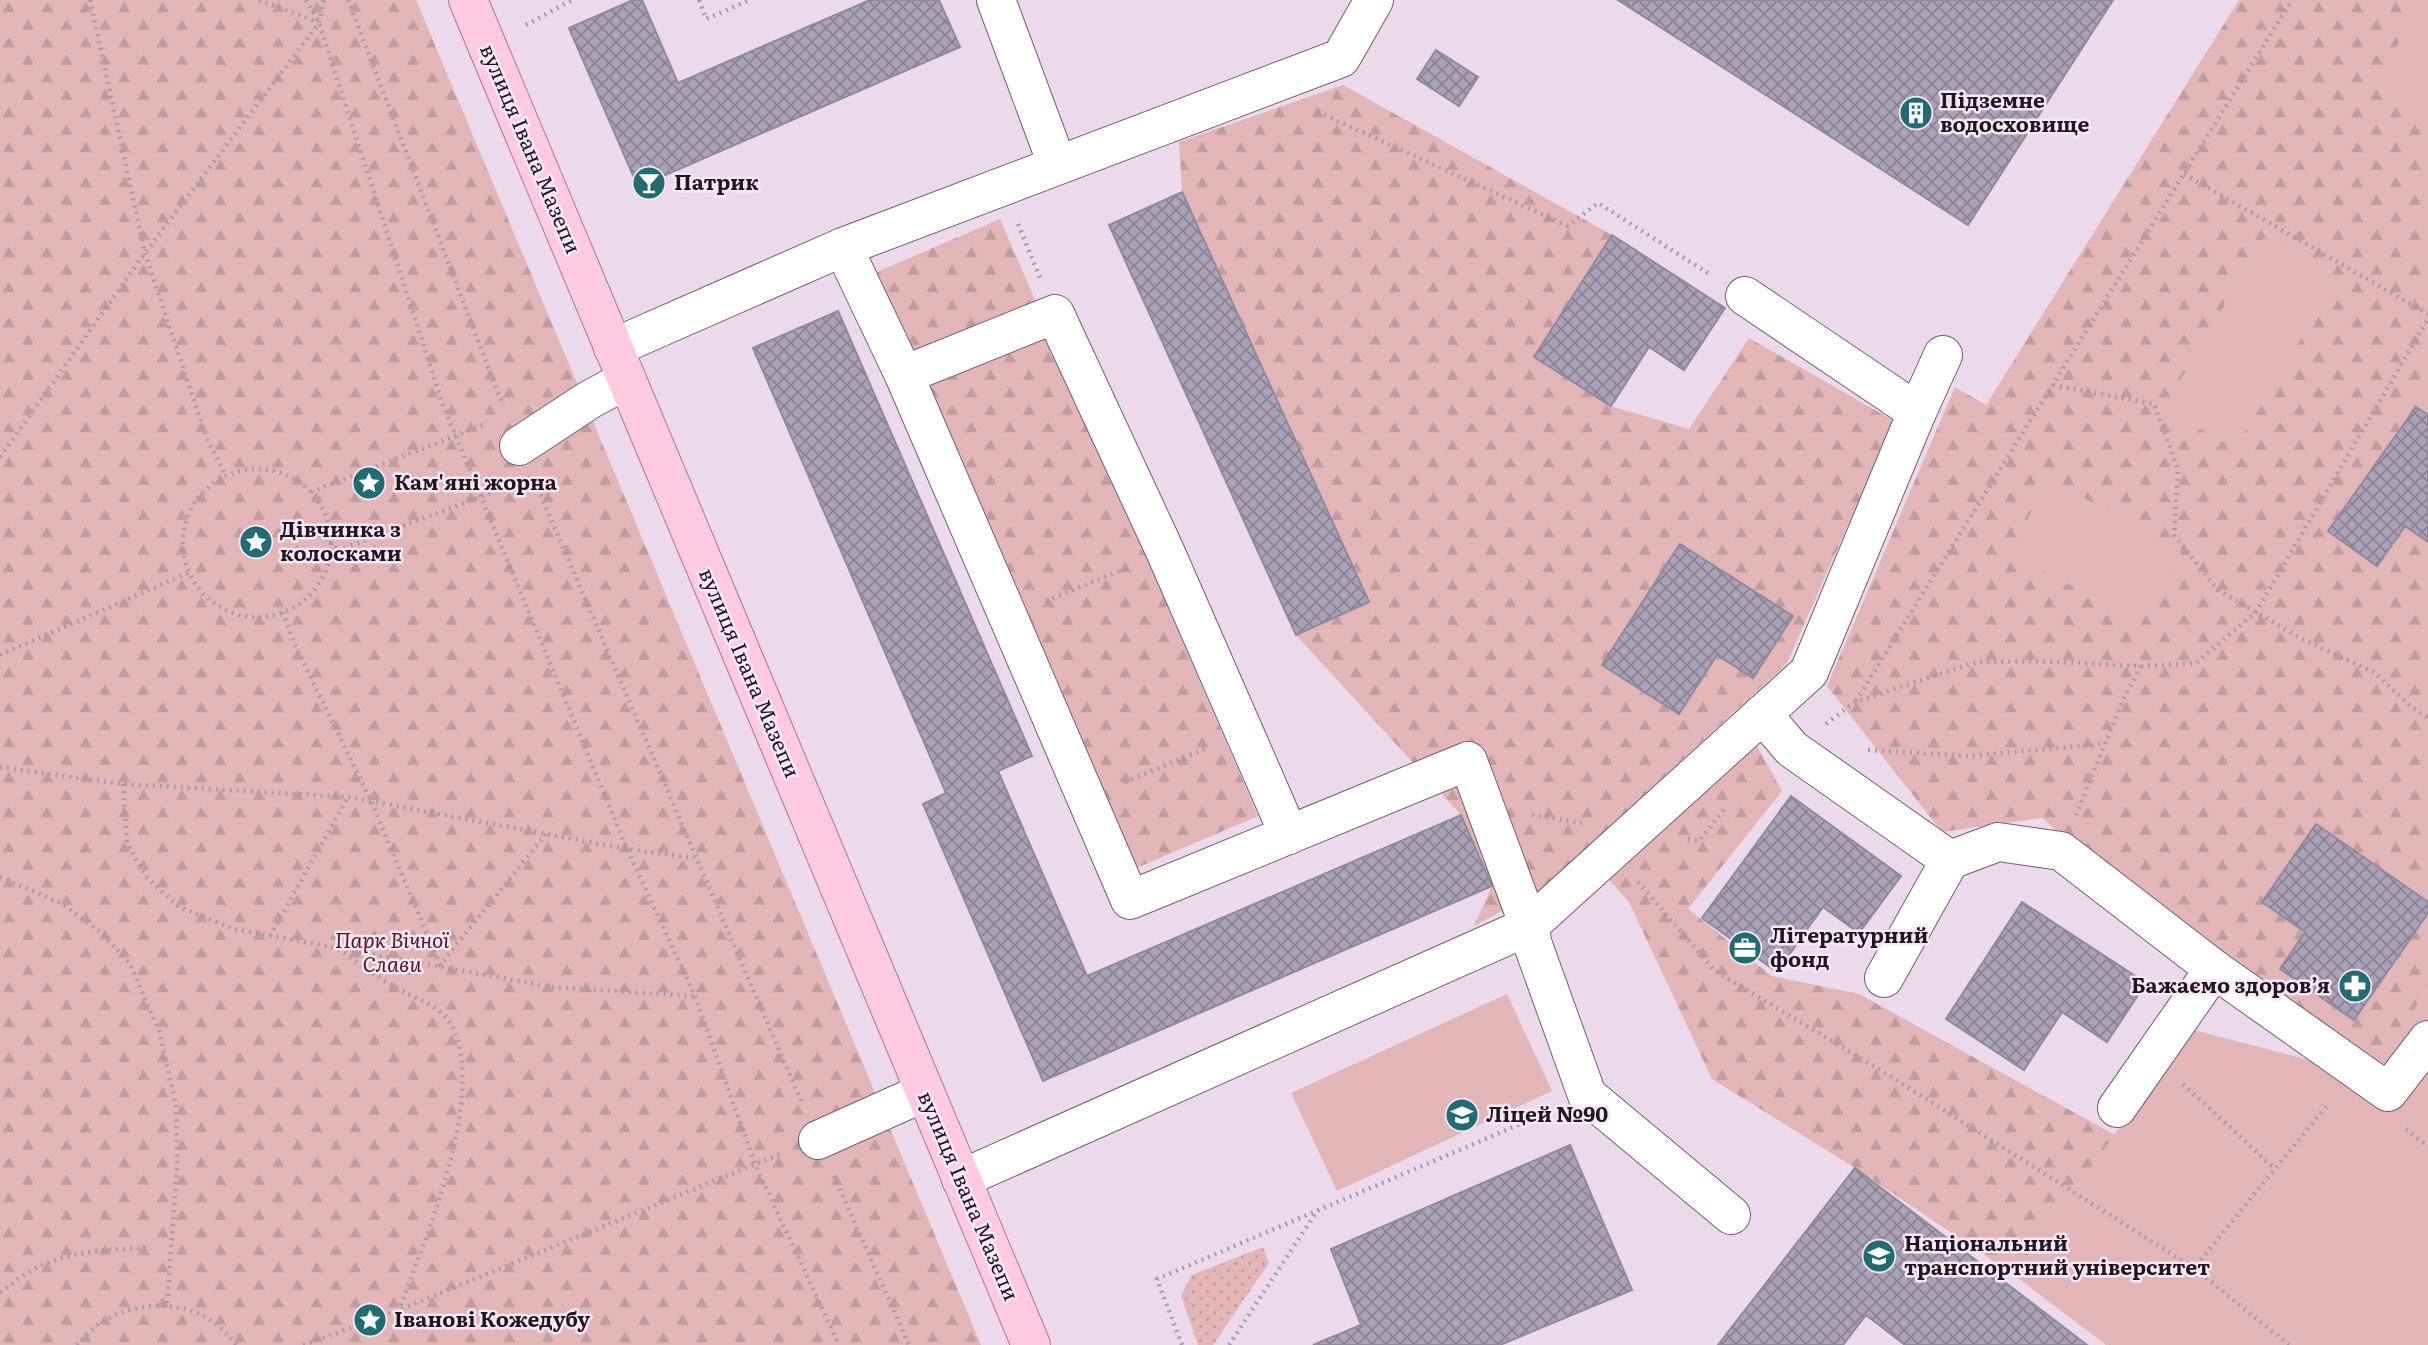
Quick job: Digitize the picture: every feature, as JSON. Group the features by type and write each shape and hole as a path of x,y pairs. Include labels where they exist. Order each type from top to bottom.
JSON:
{"main road":[{"name":"вулиця Івана Мазепи","path":"468,0 1031,1345"}],"lane":[{"path":"996,0 1058,164"},
{"path":"514,448 589,400 620,364 843,247 1342,58 1374,0"},
{"path":"843,247 904,374 1130,900 1468,761 1587,1095 1731,1215"},
{"path":"1745,296 1917,412"},
{"path":"904,374 1055,314 1165,551 1289,835"},
{"path":"961,1179 1529,926 1810,672 1943,355"},
{"path":"1762,714 1792,749 1950,860"},
{"path":"1884,978 1950,860 1998,842 2061,852 2214,969 2388,1092 2428,1040"},
{"path":"2117,1108 2214,969"},
{"path":"818,1140 925,1092"}],"path":[{"path":"90,0 145,253 206,437 226,476"},
{"path":"259,0 319,23"},
{"path":"306,0 319,23 439,392 456,436 627,849 695,996 755,1164 839,1345"},
{"path":"0,457 145,253 319,23 324,0"},
{"path":"348,0 514,448 909,1345"},
{"path":"526,25 572,0"},
{"path":"699,0 706,19 750,0"},
{"path":"2184,174 2428,317 2256,612 2196,663 2141,666 2037,661 1977,662 1855,702 2292,0"},
{"path":"1287,78 1313,109 1568,226 1598,204 1745,296"},
{"path":"1001,185 1055,314"},
{"path":"2053,385 2154,404 2178,469 2174,535 2218,590 2302,639 2374,672 2408,704 2428,718"},
{"path":"311,492 456,436 514,448"},
{"path":"331,553 481,497 514,448"},
{"path":"248,469 271,470 293,478 311,492 324,510 331,531 331,553 325,572 315,589 301,603 264,617 244,616 226,610 209,599 196,584 183,547 185,525 194,505 208,488 226,476 248,469"},
{"path":"1010,617 1165,551"},
{"path":"0,655 190,572"},
{"path":"283,612 294,643 371,801 440,965"},
{"path":"2061,852 2122,702 2141,666"},
{"path":"1087,798 1243,732"},
{"path":"1855,749 1967,756 2105,744"},
{"path":"0,767 123,784 348,797 627,849 695,859"},
{"path":"123,784 127,842 145,876 178,907 234,929 551,987 695,996"},
{"path":"270,936 348,797"},
{"path":"440,965 546,833"},
{"path":"1611,851 1715,971 1877,1068 2194,1268 2288,1345"},
{"path":"0,877 61,903 99,931 130,964 159,1031 176,1105 177,1168 167,1305"},
{"path":"337,947 392,986 439,1011 452,1026 460,1052 463,1082 457,1124 439,1202 399,1310"},
{"path":"2182,1083 2275,1169"},
{"path":"1182,1345 1157,1279 1587,1095"},
{"path":"2194,1268 2331,1101"},
{"path":"2398,1122 2428,1147"},
{"path":"303,1345 399,1310 818,1140"},
{"path":"1229,1345 1317,1210"},
{"path":"0,1292 34,1269 73,1256 118,1248 151,1248"},
{"path":"77,1345 102,1321 133,1307 167,1305 201,1314 229,1335 236,1345"}],"green space":[{"name":"Парк Вічної Слави","path":"0,0 416,0 981,1345 0,1345"},
{"path":"2239,0 2428,0 2428,988 2390,1049 2317,1062 2042,818 1942,832 1827,686 1955,387 1986,405"},
{"path":"2424,0 2428,0 2428,119 2372,87"},
{"path":"1343,85 1612,235 1534,356 1610,406 1689,429 1749,338 1894,421 1787,663 1541,890 1474,926 1492,886 1461,815 1296,635 1369,602 1182,192 1179,142"},
{"path":"1000,219 1258,816 1134,869 877,272"},
{"path":"2264,238 2336,281 2235,449 2164,408"},
{"path":"2050,479 2181,552 2141,624 2009,551"},
{"path":"1757,746 1782,791 1688,909 1772,976 1859,994 2115,1135 2014,1275 1855,1168 1712,1079 1629,902 1609,880"},
{"path":"2428,988 2428,1345 2106,1345 2014,1275 2190,1029 2317,1062 2390,1048"},
{"path":"1507,994 1552,1091 1337,1191 1291,1093"},
{"path":"1263,1247 1269,1263 1213,1345 1198,1345 1181,1295 1192,1275"}],"building":[{"path":"633,0 642,0 678,83 870,0 939,0 960,47 638,187 569,28"},
{"name":"Підземне водосховище","path":"1618,0 2113,0 1968,225"},
{"path":"1436,50 1478,77 1459,106 1417,79"},
{"path":"1182,192 1369,602 1296,635 1109,225"},
{"path":"1612,235 1725,308 1684,370 1649,347 1611,406 1534,357"},
{"path":"838,311 1032,756 998,771 1087,976 1461,815 1492,886 1043,1081 923,804 946,793 753,348"},
{"path":"2416,407 2428,415 2428,542 2405,526 2377,566 2328,531"},
{"path":"1680,544 1793,616 1753,678 1717,655 1679,714 1602,665"},
{"path":"1791,796 1901,876 1859,933 1823,907 1777,972 1702,918"},
{"path":"2316,824 2428,902 2428,913 2354,1020 2280,969 2305,932 2262,902"},
{"path":"2022,902 2146,983 2107,1042 2062,1012 2024,1070 1946,1019"},
{"path":"1570,1145 1632,1290 1500,1345 1313,1345 1361,1325 1331,1249"},
{"name":"Національний транспортний університет","path":"1855,1168 2087,1345 1905,1345 1866,1315 1843,1345 1718,1345"}],"place":[{"name":"Підземне водосховище","path":"1916,113"},
{"name":"Патрик","path":"649,183"},
{"name":"Кам'яні жорна","path":"369,483"},
{"name":"Дівчинка з колосками","path":"256,542"},
{"name":"Літературний фонд","path":"1745,948"},
{"name":"Бажаємо здоровʼя","path":"2355,986"},
{"name":"Ліцей №90","path":"1462,1115"},
{"name":"Національний транспортний університет","path":"1879,1256"},
{"name":"Іванові Кожедубу","path":"370,1320"}]}
